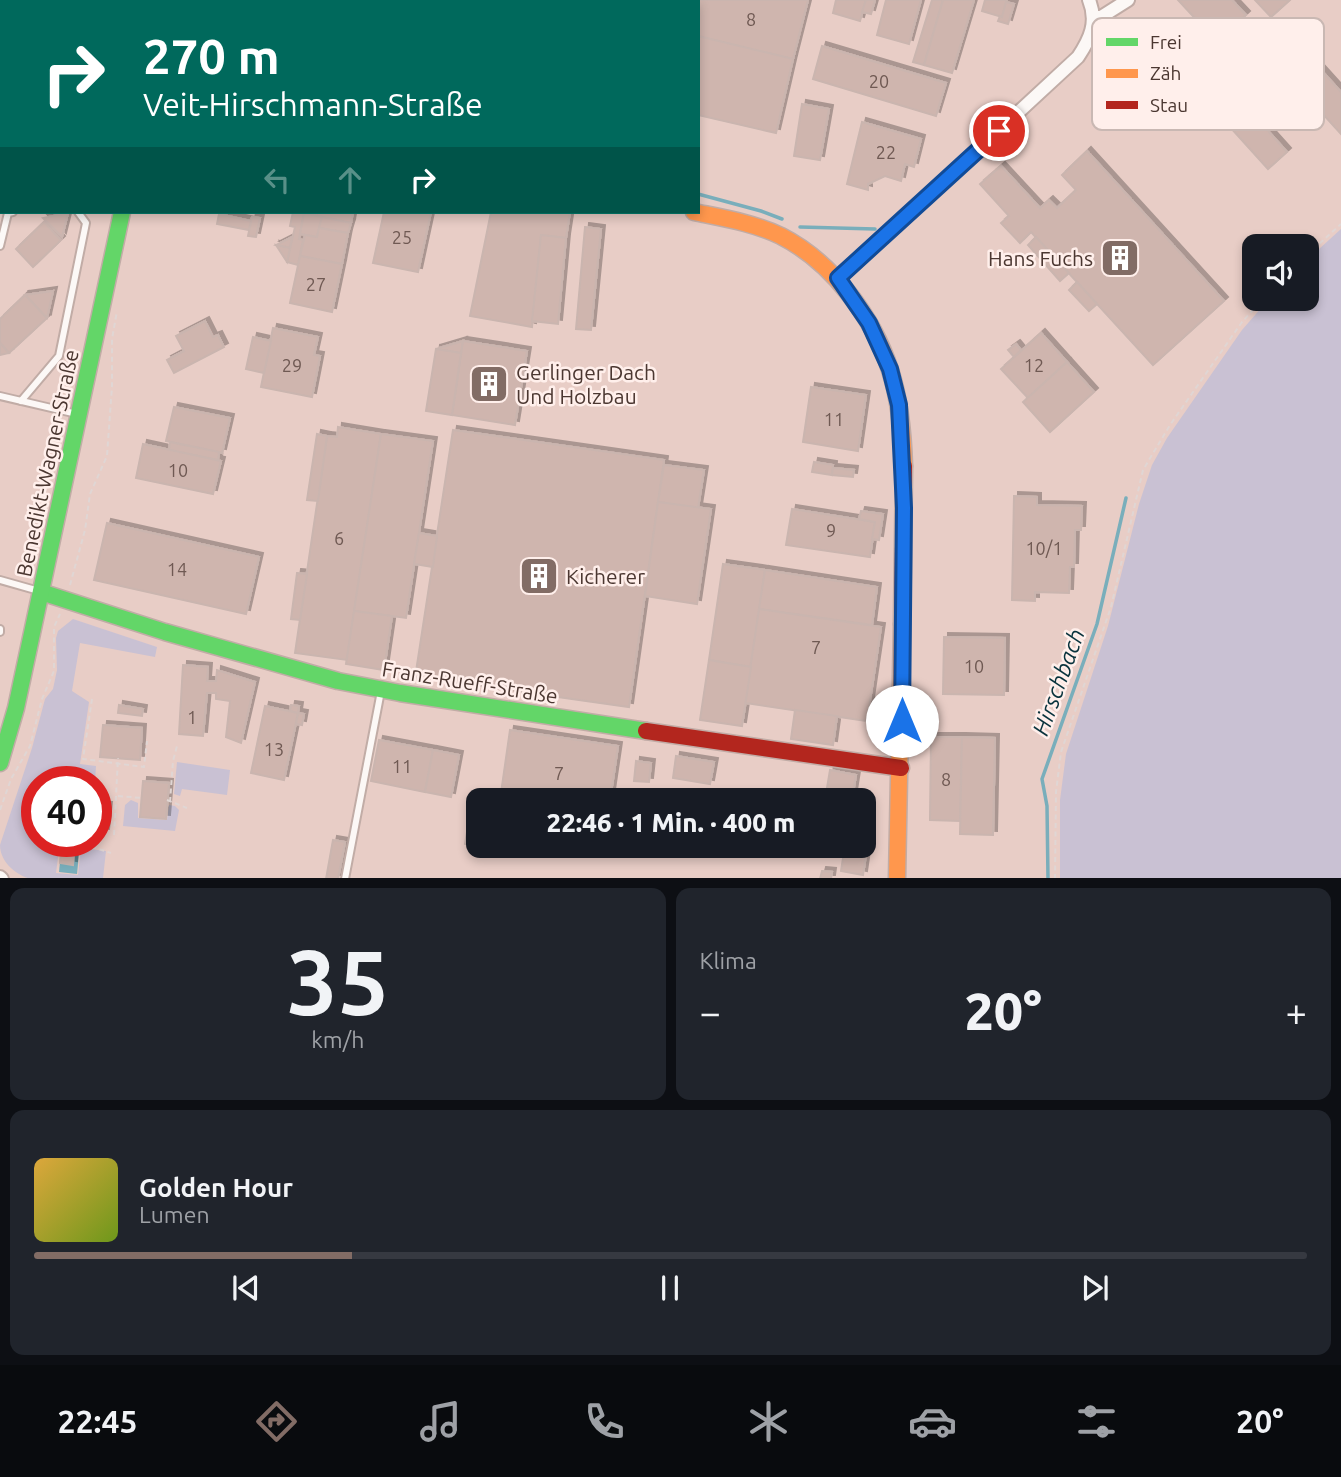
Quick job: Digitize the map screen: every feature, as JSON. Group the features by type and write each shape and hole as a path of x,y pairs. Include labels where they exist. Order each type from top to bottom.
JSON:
{"street":[{"path":"1090,0 1094,17 1101,17 1128,0"},
{"path":"838,278 1060,75 1087,43 1092,24"},
{"path":"700,213 758,227 788,240 813,256 838,278 869,323 890,369 899,405 904,508 897,878"},
{"name":"Benedikt-Wagner-Straße","path":"0,763 16,708 122,214"},
{"name":"Franz-Rueff-Straße","path":"41,592 338,681 681,737 901,768"}],"lane":[{"path":"0,246 9,214"},
{"path":"22,401 60,356 86,223 79,214"},
{"path":"0,397 78,414"},
{"path":"0,580 41,592"},
{"path":"345,878 381,689"}],"path":[{"path":"1319,244 1341,223"},
{"path":"0,810 11,779 30,746 42,699 54,671 54,627 66,600 85,530 90,494 107,457 112,386 111,340 118,307"},
{"path":"1055,878 1056,792 1061,752 1111,607 1143,470 1170,425 1252,311"},
{"path":"92,699 83,759 144,767 147,741"},
{"path":"177,746 169,801 187,808"},
{"path":"114,835 118,758"},
{"path":"118,796 142,798"}],"shaded area":[{"path":"1341,229 1341,878 1060,878 1060,800 1066,754 1108,626 1139,504 1152,465 1167,438 1242,330 1259,311 1319,311 1319,249"},
{"path":"73,619 157,647 155,657 80,643 72,691 89,702 80,764 96,766 26,766 45,699 53,689 57,670 58,631"},
{"path":"177,762 230,770 227,795 182,789 180,796 174,794"},
{"path":"21,781 21,857 58,857 56,873 78,875 80,857 105,857 103,878 29,878 10,866 0,845"},
{"path":"131,800 138,803 138,818 167,820 169,805 175,806 179,810 175,831 123,826 125,805"}],"water":[{"path":"60,857 79,857 77,874 59,872"}],"building":[{"path":"700,0 808,0 793,59 700,36"},
{"path":"836,0 866,0 860,21 833,13"},
{"path":"866,0 875,0 871,14 862,12"},
{"path":"886,0 921,0 909,44 877,35"},
{"path":"932,0 943,0 924,65 913,62"},
{"path":"943,0 974,0 952,73 924,65"},
{"path":"985,0 1007,0 1002,17 982,11"},
{"path":"1178,0 1232,0 1246,15 1243,18 1195,18"},
{"path":"1255,0 1290,0 1271,17"},
{"path":"1006,2 1014,4 1008,24 998,21 1000,16 1002,17"},
{"path":"700,36 793,59 776,133 700,115"},
{"path":"822,46 946,83 936,116 813,79"},
{"path":"1324,73 1341,92 1341,134 1324,115"},
{"path":"802,104 829,109 820,160 794,156"},
{"path":"862,122 921,139 914,167 905,164 901,181 885,176 868,184 868,190 847,184"},
{"path":"1233,130 1267,130 1287,152 1268,169"},
{"name":"Hans Fuchs","path":"1087,151 1224,301 1153,365 1031,232 1020,243 1001,223 1009,216 980,184 1001,166 1040,208 1049,200 1057,208 1076,190 1062,175"},
{"path":"68,214 62,237 43,218"},
{"path":"219,214 251,221 249,230 217,224"},
{"path":"293,214 304,214 299,239 303,240 298,265 287,262 295,227 290,226"},
{"path":"304,214 322,217 317,237 300,234"},
{"path":"309,214 353,214 351,223"},
{"path":"384,214 431,214 418,272 373,263"},
{"path":"491,214 570,214 566,238 541,235 532,327 470,316"},
{"path":"252,217 260,218 256,237 248,236"},
{"path":"322,217 351,223 348,233 319,228"},
{"path":"44,222 61,240 33,267 16,249"},
{"path":"585,227 601,229 591,330 576,329"},
{"path":"319,228 348,233 342,264 300,256 305,235 317,237"},
{"path":"541,235 566,238 558,324 532,321"},
{"path":"292,237 290,248 276,245"},
{"path":"1036,237 1069,273 1060,281 1028,245"},
{"path":"276,245 290,248 287,262"},
{"path":"300,256 342,264 332,312 290,303"},
{"path":"1077,282 1097,304 1089,311 1069,290"},
{"path":"53,291 47,318 25,295"},
{"path":"25,295 47,318 9,353 0,343 0,319"},
{"path":"205,321 213,337 218,335 224,347 174,373 167,360 184,351 176,336"},
{"path":"273,328 318,337 314,355 320,356 312,397 261,387"},
{"path":"1041,333 1067,362 1028,398 1001,369"},
{"path":"253,337 271,341 264,373 246,369"},
{"path":"463,341 461,353 436,349"},
{"name":"Gerlinger Dach Und Holzbau","path":"463,341 527,351 515,425 452,415"},
{"path":"0,343 9,353 0,355"},
{"path":"1016,344 1021,350 1014,357 1008,350"},
{"path":"436,349 461,353 452,415 426,411"},
{"path":"1067,362 1094,392 1050,432 1023,402"},
{"path":"811,387 866,395 858,451 803,442"},
{"path":"174,407 230,418 222,453 166,441"},
{"path":"338,427 381,434 347,660 295,653 327,436 337,437"},
{"name":"Kicherer","path":"453,430 664,460 629,707 415,678"},
{"path":"317,434 327,436 318,501 307,500"},
{"path":"381,434 433,441 406,618 354,611"},
{"path":"170,442 219,452 218,460 169,450"},
{"path":"143,444 221,461 213,494 136,478"},
{"path":"814,462 833,465 832,475 812,472"},
{"path":"664,465 704,470 698,508 658,502"},
{"path":"833,468 854,470 853,477 832,475"},
{"path":"1014,496 1037,497 1037,505 1082,506 1081,530 1075,530 1074,567 1070,567 1069,593 1035,592 1035,601 1012,600"},
{"path":"658,502 711,509 697,604 645,596"},
{"path":"792,509 875,522 870,557 786,545"},
{"path":"861,511 883,514 879,540 872,539 875,522 859,519"},
{"path":"107,523 259,557 246,614 94,580"},
{"path":"419,533 437,536 433,567 414,564"},
{"path":"723,564 765,570 751,667 709,660"},
{"path":"765,570 877,587 872,625 759,609"},
{"path":"297,573 307,574 300,620 291,619"},
{"path":"759,609 881,627 867,721 745,703"},
{"path":"354,611 392,616 384,670 346,664"},
{"path":"944,637 1005,638 1004,695 943,694"},
{"path":"709,660 751,667 742,726 700,720"},
{"path":"183,665 208,667 207,681 216,681 217,670 255,682 241,743 226,737 230,701 216,699 216,693 207,693 203,736 179,734"},
{"path":"119,705 143,709 142,716 118,713"},
{"path":"291,705 299,706 298,713 290,711"},
{"path":"265,706 298,713 284,780 251,773"},
{"path":"795,710 837,716 833,745 791,739"},
{"path":"298,713 304,714 302,725 296,724"},
{"path":"103,725 142,728 140,760 100,757"},
{"path":"510,730 618,746 612,788 502,788"},
{"path":"931,737 962,737 960,821 930,820"},
{"path":"962,737 995,738 993,835 960,834"},
{"path":"379,740 433,750 425,792 371,781"},
{"path":"433,750 459,755 451,797 425,792"},
{"path":"676,756 714,762 710,784 673,778"},
{"path":"636,761 651,763 649,782 634,781"},
{"path":"830,770 856,775 854,788 827,788"},
{"path":"143,781 169,783 166,819 140,817"},
{"path":"333,840 345,842 338,878 326,878"},
{"path":"61,857 74,857 73,865 60,863"},
{"path":"843,858 865,858 863,875 841,871"},
{"path":"822,871 832,872 831,878 820,878"}],"waterway":[{"name":"Hirschbach","path":"700,195 782,219"},
{"name":"Hirschbach","path":"800,227 875,229"},
{"name":"Hirschbach","path":"1048,878 1047,806 1042,779 1097,624 1126,498"}],"traffic: fast":[{"path":"0,763 16,708 122,214"},
{"path":"41,592 165,632 338,681 646,731"}],"traffic: slow":[{"path":"700,213 749,224 781,236 817,260 848,293 873,330 890,370 900,417 904,466"},
{"path":"897,878 902,624"}],"traffic: jam":[{"path":"902,624 904,466"},
{"path":"646,731 901,768"}],"place":[{"name":"Hans Fuchs","path":"1120,258"},
{"name":"Gerlinger Dach Und Holzbau","path":"489,384"},
{"name":"Kicherer","path":"539,576"}],"route":[{"path":"902,721 904,508 899,405 890,369 869,323 838,278 999,131"}]}
